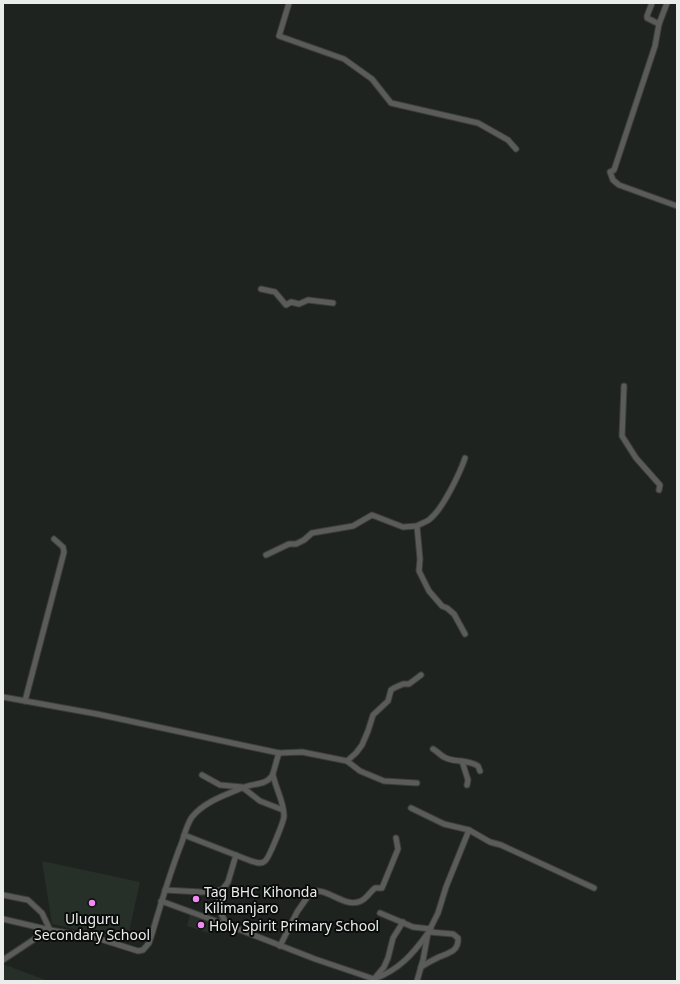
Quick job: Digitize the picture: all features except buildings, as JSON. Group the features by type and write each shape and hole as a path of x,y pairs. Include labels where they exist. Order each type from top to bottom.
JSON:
{"street":[{"path":"289,3 279,36 344,59 372,79 391,103 478,123 508,140 516,149"},
{"path":"652,3 647,18 659,24"},
{"path":"667,3 659,24 655,46 632,118 614,170 610,172 613,180 619,185 677,206"},
{"path":"261,289 275,292 286,305 291,302 299,304 308,300 333,303"},
{"path":"624,386 622,436 636,458 660,485 659,490"},
{"path":"266,555 289,544 296,544 304,540 312,533 353,526 372,515 403,527 417,526 431,519 442,504 462,468 465,458"},
{"path":"417,526 420,559 419,571 429,590 442,606 454,614 465,634"},
{"path":"25,701 64,552 63,547 54,539"},
{"path":"347,761 362,745 373,715 388,701 391,690 403,684 409,684 421,675"},
{"path":"3,697 97,714 279,753 302,752 347,761 360,771 384,780 417,783"},
{"path":"433,749 444,758 472,762 478,766 480,771"},
{"path":"184,835 260,863 265,862 269,856 284,817 282,803 273,775 275,763 279,753"},
{"path":"462,761 468,780 467,785"},
{"path":"202,775 220,785 242,787 260,801 283,810"},
{"path":"3,919 50,930 97,938 141,951 145,949 149,943 164,890 187,824 192,816 217,798 242,787 267,781 273,775"},
{"path":"411,808 444,824 469,830 490,842 501,845 594,888"},
{"path":"161,901 315,959 376,980 398,967 418,947 429,931 438,914 446,887 469,830"},
{"path":"280,946 297,912 311,892 318,891 354,903 360,902 375,888 382,888 398,849 396,838"},
{"path":"228,926 220,912 218,905 222,890 228,882 236,855"},
{"path":"164,890 202,892 222,890"},
{"path":"3,895 28,900 42,913 50,930"},
{"path":"380,913 413,927 453,934 458,938 458,942 453,951 440,956 421,967"},
{"path":"376,980 388,958 393,938 403,922"},
{"path":"3,960 50,930"},
{"path":"417,981 429,931"}],"shaded area":[{"name":"Uluguru Secondary School","path":"42,861 140,882 127,941 52,924"},
{"name":"Holy Spirit Primary School","path":"190,915 214,924 211,934 187,926"},
{"path":"3,964 48,981 3,981"}],"place":[{"name":"Tag BHC Kihonda Kilimanjaro","path":"196,899"},
{"name":"Uluguru Secondary School","path":"92,903"},
{"name":"Holy Spirit Primary School","path":"201,925"}]}
